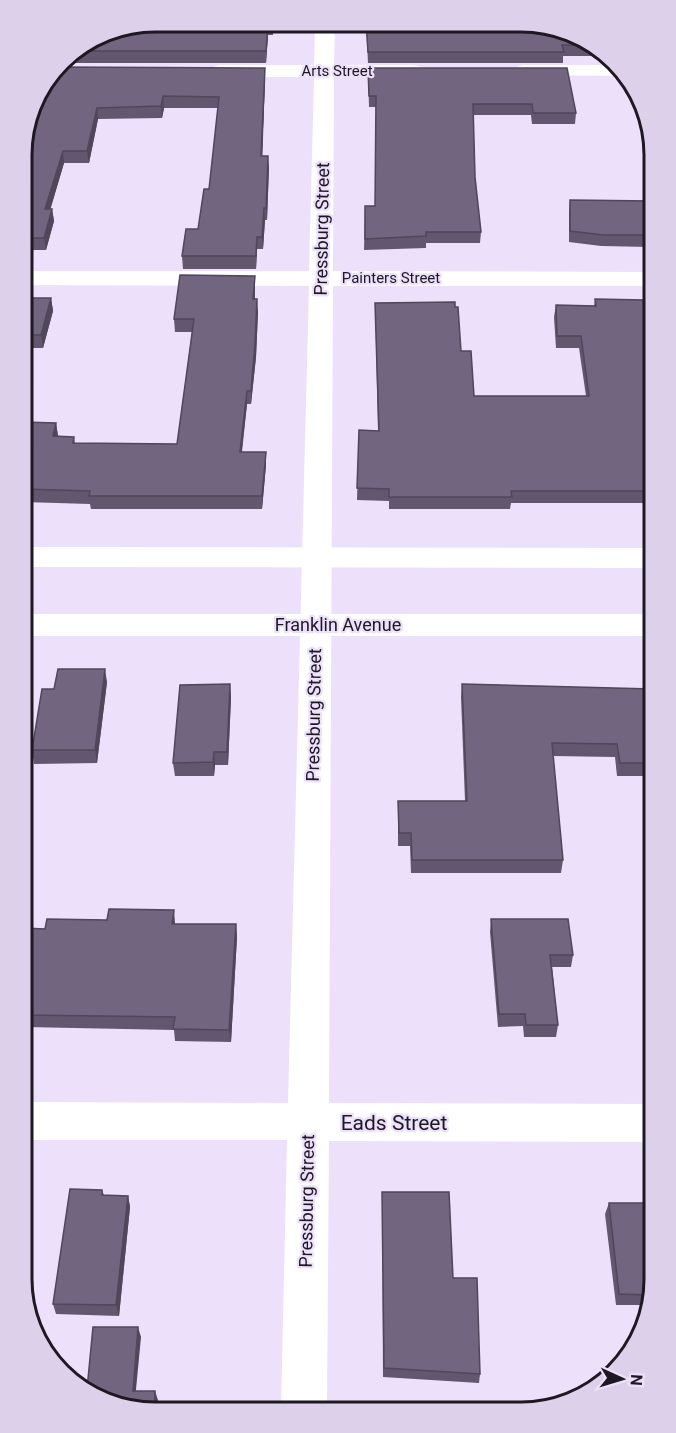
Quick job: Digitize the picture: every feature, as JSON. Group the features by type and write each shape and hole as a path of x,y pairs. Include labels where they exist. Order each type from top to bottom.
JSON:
{"street":[{"name":"Pressburg Street","path":"304,1402 325,32"},
{"name":"Arts Street","path":"206,71 431,71"},
{"path":"502,71 612,71"},
{"name":"Painters Street","path":"32,278 644,279"},
{"path":"32,557 644,558"},
{"name":"Franklin Avenue","path":"32,625 644,625"},
{"name":"Eads Street","path":"32,1121 644,1123"}],"building":[{"path":"267,32 266,51 88,51 107,41 138,33"},
{"path":"367,32 522,32 546,34 578,45 562,45 564,52 368,52"},
{"path":"67,67 265,68 261,156 268,156 266,208 264,208 262,237 257,237 256,256 182,256 186,229 198,229 204,189 209,189 219,97 163,96 161,106 97,108 87,151 63,151 45,209 52,209 44,238 32,238 34,130 48,93"},
{"path":"368,68 567,68 576,113 533,113 532,104 473,104 475,177 481,232 426,232 426,236 365,239 365,206 375,206 376,96 369,96"},
{"path":"570,200 644,201 644,235 603,235 570,231"},
{"path":"180,275 255,276 253,299 257,299 251,391 247,391 240,452 266,452 262,496 89,496 90,491 32,489 32,422 56,423 53,436 74,437 73,443 177,444 194,319 174,319"},
{"path":"32,298 51,298 41,335 32,335"},
{"path":"595,299 644,300 644,491 511,491 512,497 389,497 389,489 357,488 359,430 379,431 375,303 455,302 455,307 458,307 461,351 471,351 474,396 589,396 581,336 557,336 556,305 596,306"},
{"path":"58,669 105,669 95,750 32,750 42,689 54,689"},
{"path":"230,684 227,752 214,752 213,762 173,763 180,685"},
{"path":"462,684 644,689 644,763 620,763 617,744 552,743 563,860 412,860 411,833 399,833 398,801 467,801"},
{"path":"109,909 174,910 172,924 236,924 229,1030 173,1029 175,1017 32,1015 32,928 45,929 47,919 107,920"},
{"path":"491,919 568,919 573,955 550,955 558,1025 526,1025 525,1014 499,1014"},
{"path":"70,1189 102,1190 102,1195 128,1196 116,1305 53,1304"},
{"path":"382,1192 449,1192 453,1278 477,1278 480,1374 384,1368"},
{"path":"609,1203 644,1203 643,1295 619,1294"},
{"path":"93,1327 138,1327 133,1391 155,1391 154,1402 115,1395 88,1382"}]}
